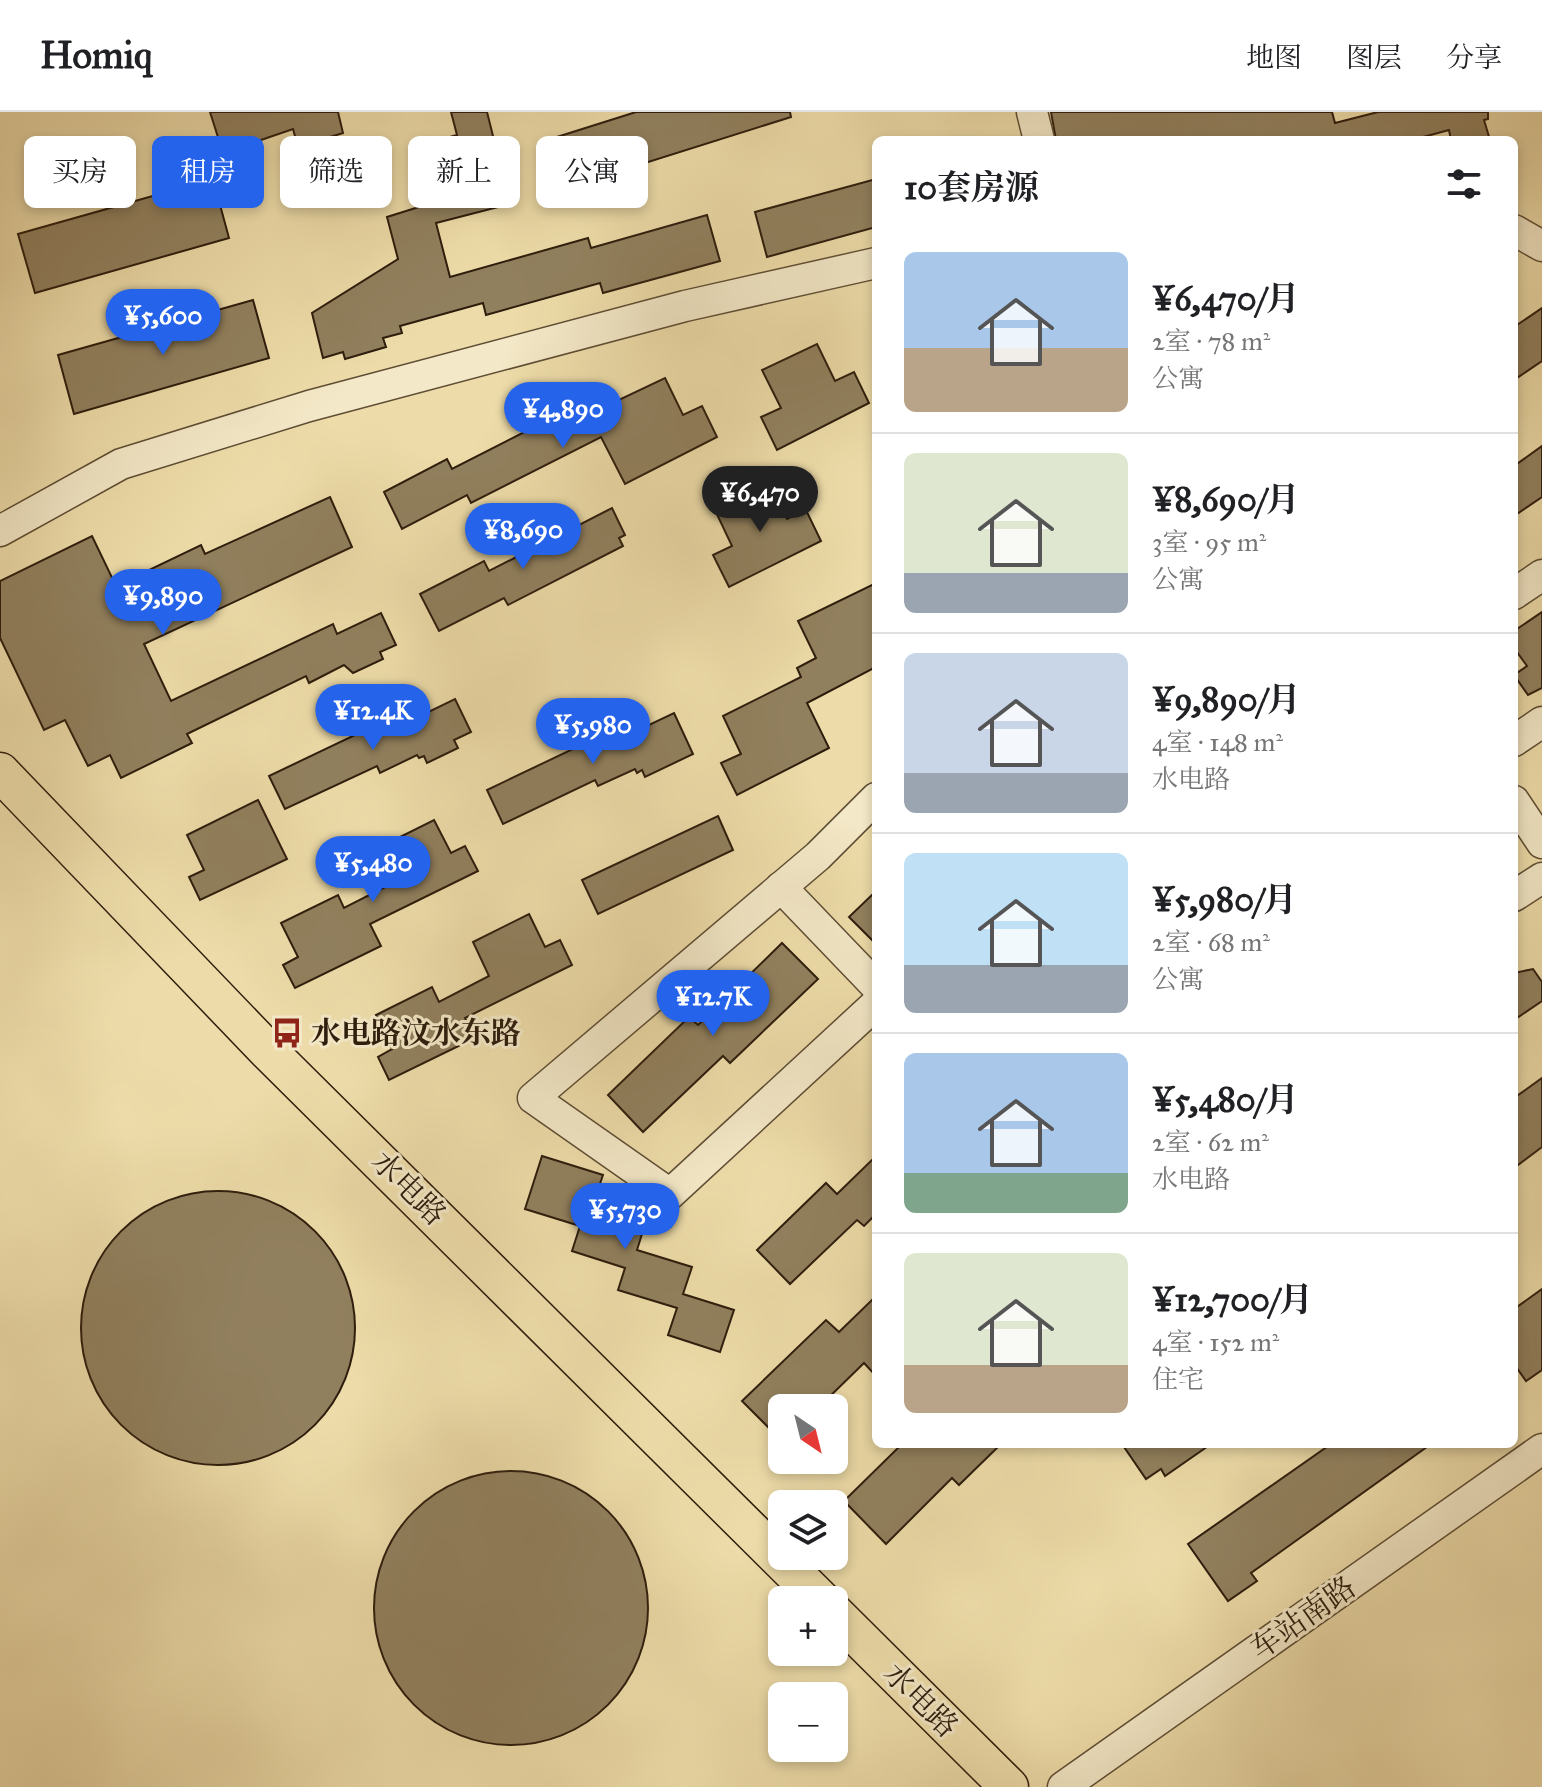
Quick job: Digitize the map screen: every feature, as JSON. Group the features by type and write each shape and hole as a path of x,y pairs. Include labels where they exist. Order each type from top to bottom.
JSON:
{"main road":[{"name":"水电路","path":"0,772 268,1051 807,1586"},
{"name":"水电路","path":"848,1627 1009,1787"}],"street":[{"path":"1032,112 1038,136"},
{"path":"1518,232 1542,246"},
{"path":"0,531 121,464 295,411 685,306 872,264"},
{"path":"1518,591 1542,575"},
{"path":"1518,738 1542,722"},
{"path":"872,802 781,887 533,1098 670,1194 872,1008"},
{"path":"1518,807 1542,843"},
{"path":"1518,893 1542,878"},
{"path":"781,887 872,982"},
{"name":"车站南路","path":"1063,1787 1542,1449"}],"building":[{"path":"210,112 338,112 343,133 295,136 293,129 264,139 264,136 218,136"},
{"path":"451,112 487,112 493,136 453,136 457,135"},
{"path":"636,112 790,112 791,117 648,162 648,136 560,136"},
{"path":"1051,112 1332,112 1335,123 1378,112 1488,112 1488,119 1484,120 1489,136 1450,136 1449,130 1427,136 1055,136"},
{"path":"872,180 872,228 767,257 755,212"},
{"path":"152,196 152,208 221,208 229,238 35,293 18,234 110,208 136,208 136,201"},
{"path":"416,208 494,208 436,223 450,277 588,238 591,248 707,215 720,261 603,293 600,283 486,315 483,303 400,326 402,333 383,338 386,347 345,359 343,352 323,358 312,313 398,259 387,217"},
{"path":"253,300 269,358 74,414 58,355"},
{"path":"1542,308 1542,361 1518,377 1518,324"},
{"path":"817,344 835,381 854,372 869,403 777,450 761,417 781,408 762,370"},
{"path":"665,378 683,415 702,406 717,437 625,484 601,437 471,503 467,495 402,529 384,492 447,459 452,469 575,406 581,418"},
{"path":"1542,446 1542,497 1518,513 1518,463"},
{"path":"769,481 787,519 806,510 821,541 729,587 713,555 732,546 714,508"},
{"path":"330,497 352,547 144,644 171,701 333,624 337,634 381,613 396,645 380,652 383,659 353,673 344,665 309,683 306,676 187,734 192,743 121,778 110,755 88,766 65,720 44,730 0,638 0,581 92,536 116,586 201,545 205,554"},
{"path":"612,508 625,535 619,538 623,546 508,605 504,598 439,631 420,594 484,561 489,571"},
{"path":"872,585 872,669 807,703 829,748 737,795 721,763 741,754 723,716 801,677 797,668 816,658 798,621"},
{"path":"1542,612 1542,688 1528,695 1518,681 1518,672 1527,666 1518,654 1518,628"},
{"path":"455,699 471,732 454,740 458,748 427,763 424,756 419,758 417,755 380,773 377,766 285,809 269,776 405,711 410,721"},
{"path":"674,713 693,754 645,777 642,770 637,773 635,769 598,786 595,780 503,824 487,790 623,725 628,735"},
{"path":"258,800 287,859 200,900 189,877 204,870 187,835"},
{"path":"718,816 733,850 598,914 582,880"},
{"path":"434,820 451,853 465,846 478,871 370,924 381,946 295,988 283,965 298,957 281,923 338,895 344,908 395,882 378,848"},
{"path":"872,895 872,940 849,917"},
{"path":"529,914 545,947 560,940 572,965 465,1018 475,1038 389,1080 378,1057 392,1049 376,1015 432,987 439,1002 489,976 473,942"},
{"path":"782,943 818,979 730,1063 723,1056 643,1132 608,1095 689,1017 698,1025"},
{"path":"1533,969 1542,982 1542,1001 1518,1017 1518,972"},
{"path":"1542,1078 1542,1147 1518,1165 1518,1095"},
{"path":"542,1156 603,1175 593,1204 646,1221 637,1250 692,1267 683,1294 734,1310 720,1352 668,1335 677,1308 618,1290 625,1268 572,1251 580,1226 525,1209"},
{"path":"872,1160 872,1218 864,1226 857,1220 790,1284 757,1250 826,1183 837,1194"},
{"path":"205,1191 231,1191 271,1201 315,1231 345,1275 353,1301 353,1355 345,1381 315,1425 283,1449 258,1460 231,1465 205,1465 178,1460 153,1449 131,1434 112,1415 97,1393 86,1368 81,1341 81,1315 86,1288 97,1263 112,1241 131,1222 153,1207 178,1196"},
{"path":"1542,1289 1542,1370 1526,1381 1518,1370 1518,1306"},
{"path":"872,1300 872,1372 864,1363 832,1394 768,1394 768,1427 742,1401 826,1320 839,1332"},
{"path":"898,1448 997,1448 959,1485 952,1478 886,1544 848,1505 848,1497"},
{"path":"1125,1448 1205,1448 1165,1476 1161,1469 1146,1479"},
{"path":"1325,1448 1425,1448 1251,1573 1257,1581 1228,1601 1188,1544"},
{"path":"498,1471 524,1471 564,1481 608,1511 638,1555 646,1581 646,1635 638,1661 608,1705 576,1729 551,1740 524,1745 498,1745 471,1740 446,1729 424,1714 405,1695 390,1673 379,1648 374,1621 374,1595 379,1568 390,1543 405,1521 424,1502 446,1487 471,1476"}],"place":[{"name":"水电路汶水东路","path":"287,1033"}]}
